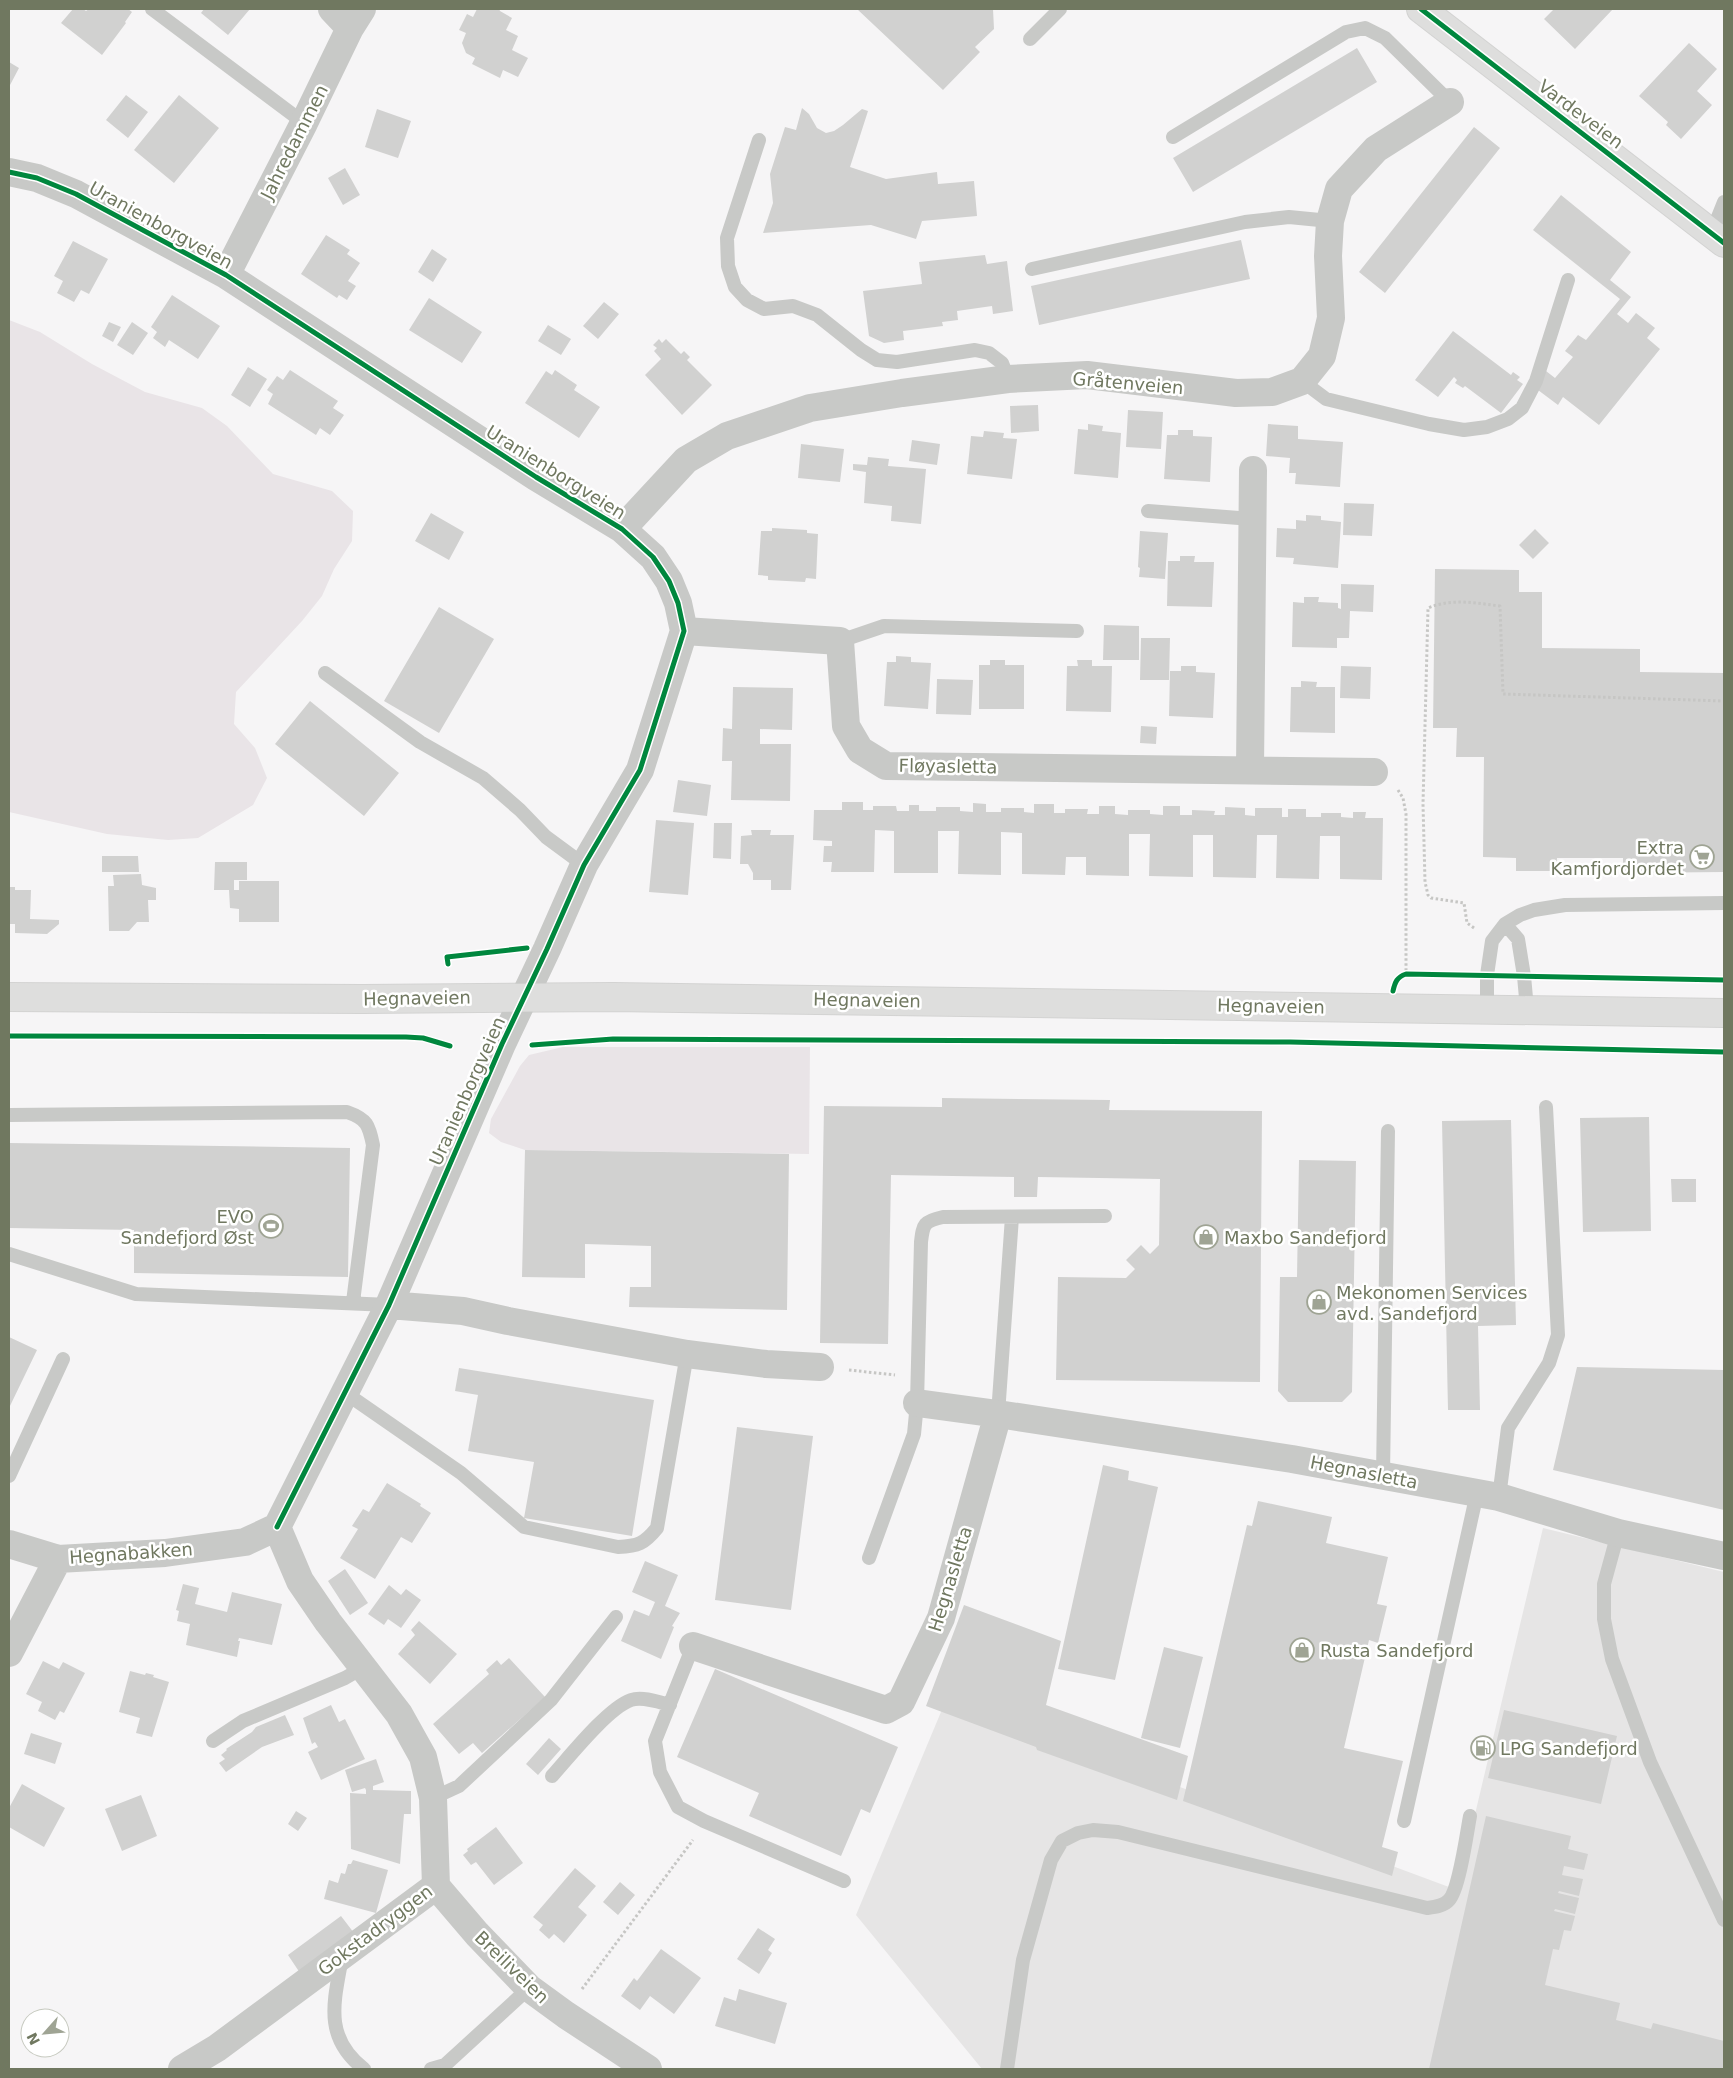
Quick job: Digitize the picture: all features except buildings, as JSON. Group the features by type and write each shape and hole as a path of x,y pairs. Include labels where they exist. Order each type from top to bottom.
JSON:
{"main road":[{"name":"Vardeveien","path":"1420,9 1718,238"},
{"name":"Hegnaveien","path":"9,998 381,999 526,996 1724,1013"}],"street":[{"path":"332,9 356,18"},
{"name":"Jahredammen","path":"226,275 356,18"},
{"path":"1302,381 1322,356 1331,318 1328,256 1330,221 1339,189 1376,149 1450,102"},
{"name":"Uranienborgveien","path":"9,172 37,178 76,194 226,275 536,477 622,529 653,556 669,581 678,603 684,631 640,770 584,866 526,996 498,1052 389,1305 276,1527"},
{"name":"Gråtenveien","path":"622,529 686,460 727,436 810,408 902,393 1008,379 1087,376 1236,393 1272,392 1302,381"},
{"path":"1250,769 1253,470"},
{"path":"684,631 840,641"},
{"name":"Fløyasletta","path":"840,641 846,726 860,750 886,766 1374,772"},
{"path":"389,1305 463,1311 687,1354 766,1364 820,1367"},
{"name":"Hegnasletta","path":"918,1391 998,1414 1292,1459 1488,1495 1618,1533 1724,1556"},
{"name":"Hegnasletta","path":"693,1646 886,1710 901,1702 941,1618 998,1414"},
{"name":"Hegnabakken","path":"9,1653 58,1559 165,1553 245,1542 276,1527"},
{"name":"Gokstadryggen","path":"182,2069 217,2048 436,1886 432,1798 423,1757 399,1714 328,1622 300,1580 276,1527"},
{"path":"9,1544 58,1559"},
{"name":"Breiliveien","path":"436,1886 477,1934 529,1988 566,2015 648,2069"}],"lane":[{"path":"152,9 304,123"},
{"path":"1030,39 1060,9"},
{"path":"1173,137 1346,32 1365,28 1385,38 1450,102"},
{"path":"759,140 728,238 728,266 735,287 747,300 764,308 793,306 818,315 861,350 877,360 897,362 975,350 989,353 1002,363 1008,379"},
{"path":"1718,238 1724,202"},
{"path":"1032,269 1245,222 1289,217 1330,221"},
{"path":"1302,381 1326,400 1438,426 1464,430 1487,427 1508,418 1522,408 1536,381 1568,280"},
{"path":"1148,510 1252,519"},
{"path":"840,641 884,626 1078,632"},
{"path":"324,673 420,742 482,778 520,810 546,837 584,866"},
{"path":"1487,1009 1487,975 1492,941 1505,924 1520,915 1534,910 1565,905 1724,903"},
{"path":"1505,924 1518,939 1524,976 1526,1009"},
{"path":"1404,1821 1488,1495 1508,1428 1549,1363 1558,1335 1546,1108"},
{"path":"9,1115 347,1112 358,1116 369,1126 373,1145 353,1302"},
{"path":"1383,1476 1388,1131"},
{"path":"869,1558 914,1434 918,1391 921,1242 923,1226 930,1220 943,1217 1105,1216"},
{"path":"998,1414 1012,1217"},
{"path":"9,1254 136,1294 389,1305"},
{"path":"344,1392 461,1473 524,1527 618,1547 634,1546 647,1540 657,1528 687,1354"},
{"path":"9,1476 63,1360"},
{"path":"1618,1533 1604,1584 1604,1619 1612,1658 1650,1762 1724,1920"},
{"path":"432,1798 459,1786 551,1700 616,1618"},
{"path":"693,1646 655,1741 660,1772 678,1807 844,1881"},
{"path":"212,1741 243,1721 345,1678 364,1667"},
{"path":"552,1776 607,1716 632,1699 670,1705"},
{"path":"1007,2069 1023,1960 1051,1860 1062,1841 1078,1833 1093,1830 1118,1832 1427,1908 1439,1906 1449,1900 1452,1894 1470,1816"},
{"path":"342,1956 333,2008 336,2034 351,2059 364,2069"},
{"path":"431,2069 445,2065 529,1988"}],"path":[{"path":"1475,929 1467,923 1464,902 1431,898 1428,895 1425,882 1423,804 1428,608 1458,600 1500,606 1503,694 1724,701"},
{"path":"1374,772 1395,785 1402,798 1406,814 1403,975 1416,974"},
{"path":"820,1367 918,1391"},
{"path":"566,2015 583,1988 689,1848 704,1820"}],"shaded area":[{"path":"9,320 40,332 92,364 145,392 202,408 227,426 273,474 332,491 353,511 352,541 334,569 322,596 302,621 236,692 234,724 255,748 267,778 253,805 198,838 168,840 107,834 9,812"},
{"path":"563,1047 810,1047 809,1154 525,1150 501,1142 489,1133 491,1119 520,1066 529,1055"},
{"path":"1543,1528 1724,1572 1724,2069 982,2069 856,1915 946,1700 1457,1890"}],"cycle path":[{"path":"1421,9 1724,243"},
{"path":"9,172 37,178 76,194 226,275 536,477 622,529 653,557 669,581 678,603 684,631 640,770 584,865 502,1044 389,1305 277,1527"},
{"path":"448,964 447,957 527,948"},
{"path":"1393,991 1397,980 1406,974 1724,980"},
{"path":"9,1036 406,1037 423,1038 450,1046"},
{"path":"532,1045 613,1039 1290,1042 1724,1052"}],"place":[{"name":"Extra Kamfjordjordet","path":"1702,857"},
{"name":"EVO Sandefjord Øst","path":"271,1226"},
{"name":"Maxbo Sandefjord","path":"1206,1237"},
{"name":"Mekonomen Services avd. Sandefjord","path":"1319,1302"},
{"name":"Rusta Sandefjord","path":"1302,1650"},
{"name":"LPG Sandefjord","path":"1483,1748"}]}
